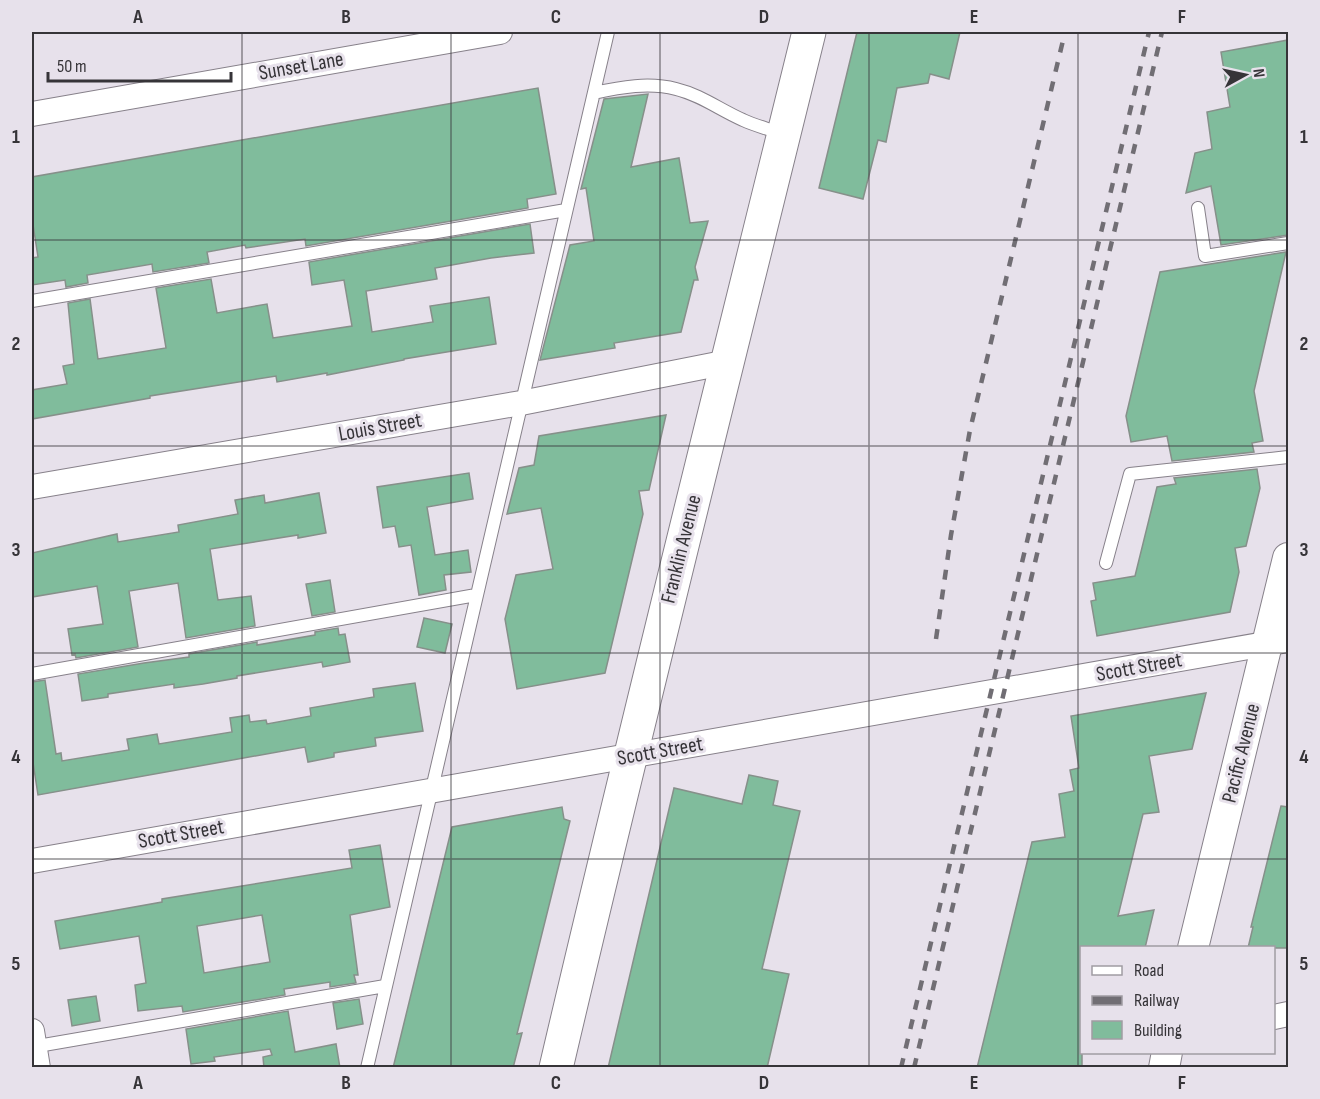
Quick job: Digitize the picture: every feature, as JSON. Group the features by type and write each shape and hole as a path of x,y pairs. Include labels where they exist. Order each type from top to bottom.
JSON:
{"main road":[{"name":"Franklin Avenue","path":"556,1068 629,756 808,32"}],"street":[{"name":"Sunset Lane","path":"32,114 500,32"},
{"name":"Louis Street","path":"32,487 521,403 728,362"},
{"name":"Pacific Avenue","path":"1194,946 1278,642 1288,558"},
{"name":"Scott Street","path":"32,861 1278,642"}],"lane":[{"path":"367,1068 608,32"},
{"path":"594,93 618,87 648,85 675,88 693,94 742,120 783,134"},
{"path":"1198,208 1205,256 1288,243"},
{"path":"32,301 566,210"},
{"path":"1106,563 1130,474 1288,458"},
{"path":"32,674 476,595"},
{"path":"34,1048 386,986"}],"building":[{"path":"857,32 960,32 949,79 930,74 928,83 897,88 886,142 878,140 863,199 819,188"},
{"path":"1288,40 1288,235 1221,245 1211,186 1186,193 1195,153 1212,149 1207,112 1230,107 1221,52"},
{"path":"538,88 556,194 527,199 528,208 306,246 305,239 246,248 245,245 207,252 209,263 153,272 152,264 87,275 88,283 66,287 65,280 32,285 32,258 38,257 32,218 32,177"},
{"path":"648,94 631,167 679,158 690,223 708,221 695,267 698,280 694,280 681,332 614,343 615,348 540,360 570,245 594,241 586,188 581,189 604,99"},
{"path":"530,224 534,253 435,268 437,279 366,291 372,332 433,322 430,306 489,297 496,344 404,359 327,375 327,373 277,382 276,376 150,396 150,398 32,419 32,390 67,384 63,366 74,364 68,303 90,299 98,359 166,348 156,288 211,279 217,313 267,304 273,338 352,326 344,280 312,285 309,262"},
{"path":"1286,252 1254,391 1263,441 1252,443 1254,452 1172,461 1167,436 1131,442 1126,416 1160,272"},
{"path":"666,415 649,490 639,491 643,514 605,673 517,689 505,619 516,575 553,569 541,508 507,514 519,468 534,465 539,436"},
{"path":"1257,469 1260,488 1246,546 1235,548 1239,572 1230,612 1097,636 1091,601 1096,600 1093,583 1135,576 1157,487 1176,484 1174,478"},
{"path":"469,473 473,499 427,507 435,555 468,550 471,572 444,575 446,590 419,595 411,545 399,547 395,526 383,528 377,487"},
{"path":"319,493 326,533 298,538 298,535 210,549 218,600 251,596 255,626 186,638 178,583 129,591 138,647 76,658 75,654 72,655 68,629 103,624 97,586 32,597 32,553 117,534 118,542 179,532 178,525 238,514 235,500 264,495 265,503"},
{"path":"330,580 335,612 312,616 306,584"},
{"path":"424,618 452,624 445,653 417,647"},
{"path":"338,628 339,635 345,634 350,662 323,667 322,662 203,684 174,688 174,684 108,694 108,697 82,701 78,674 189,657 189,654 257,642 257,645 315,635 315,632"},
{"path":"45,680 56,754 61,753 62,761 129,750 127,739 157,734 159,744 232,732 230,718 249,715 250,722 266,720 267,724 311,716 310,708 374,697 373,689 415,683 423,731 375,738 376,746 334,753 334,757 308,762 305,747 38,795 32,756 32,682"},
{"path":"1206,693 1192,749 1149,756 1159,812 1143,814 1118,916 1154,910 1145,946 1080,946 1082,1068 977,1068 1032,842 1065,837 1059,794 1074,791 1070,770 1079,768 1071,716"},
{"path":"749,775 778,781 773,805 800,811 762,969 789,974 767,1068 608,1068 674,788 742,804"},
{"path":"1281,806 1288,807 1288,948 1248,946 1253,927 1251,927"},
{"path":"562,807 564,819 570,821 517,1034 522,1033 513,1068 393,1068 452,827"},
{"path":"380,845 390,907 350,915 358,975 354,975 356,983 330,987 330,982 284,989 285,995 183,1012 182,1006 138,1011 135,985 146,983 139,936 60,949 55,921 162,902 162,899 352,868 349,850","holes":["262,915 270,962 204,973 197,926"]},
{"path":"96,996 100,1021 72,1026 68,1000"},
{"path":"359,999 363,1024 337,1029 333,1003"},
{"path":"288,1011 295,1052 336,1044 340,1068 264,1068 263,1057 272,1055 270,1049 214,1057 215,1061 191,1064 186,1029"}],"railway":[{"path":"936,639 951,535 970,430 1065,32"},
{"path":"901,1068 1149,32"},
{"path":"914,1068 1162,32"}]}
